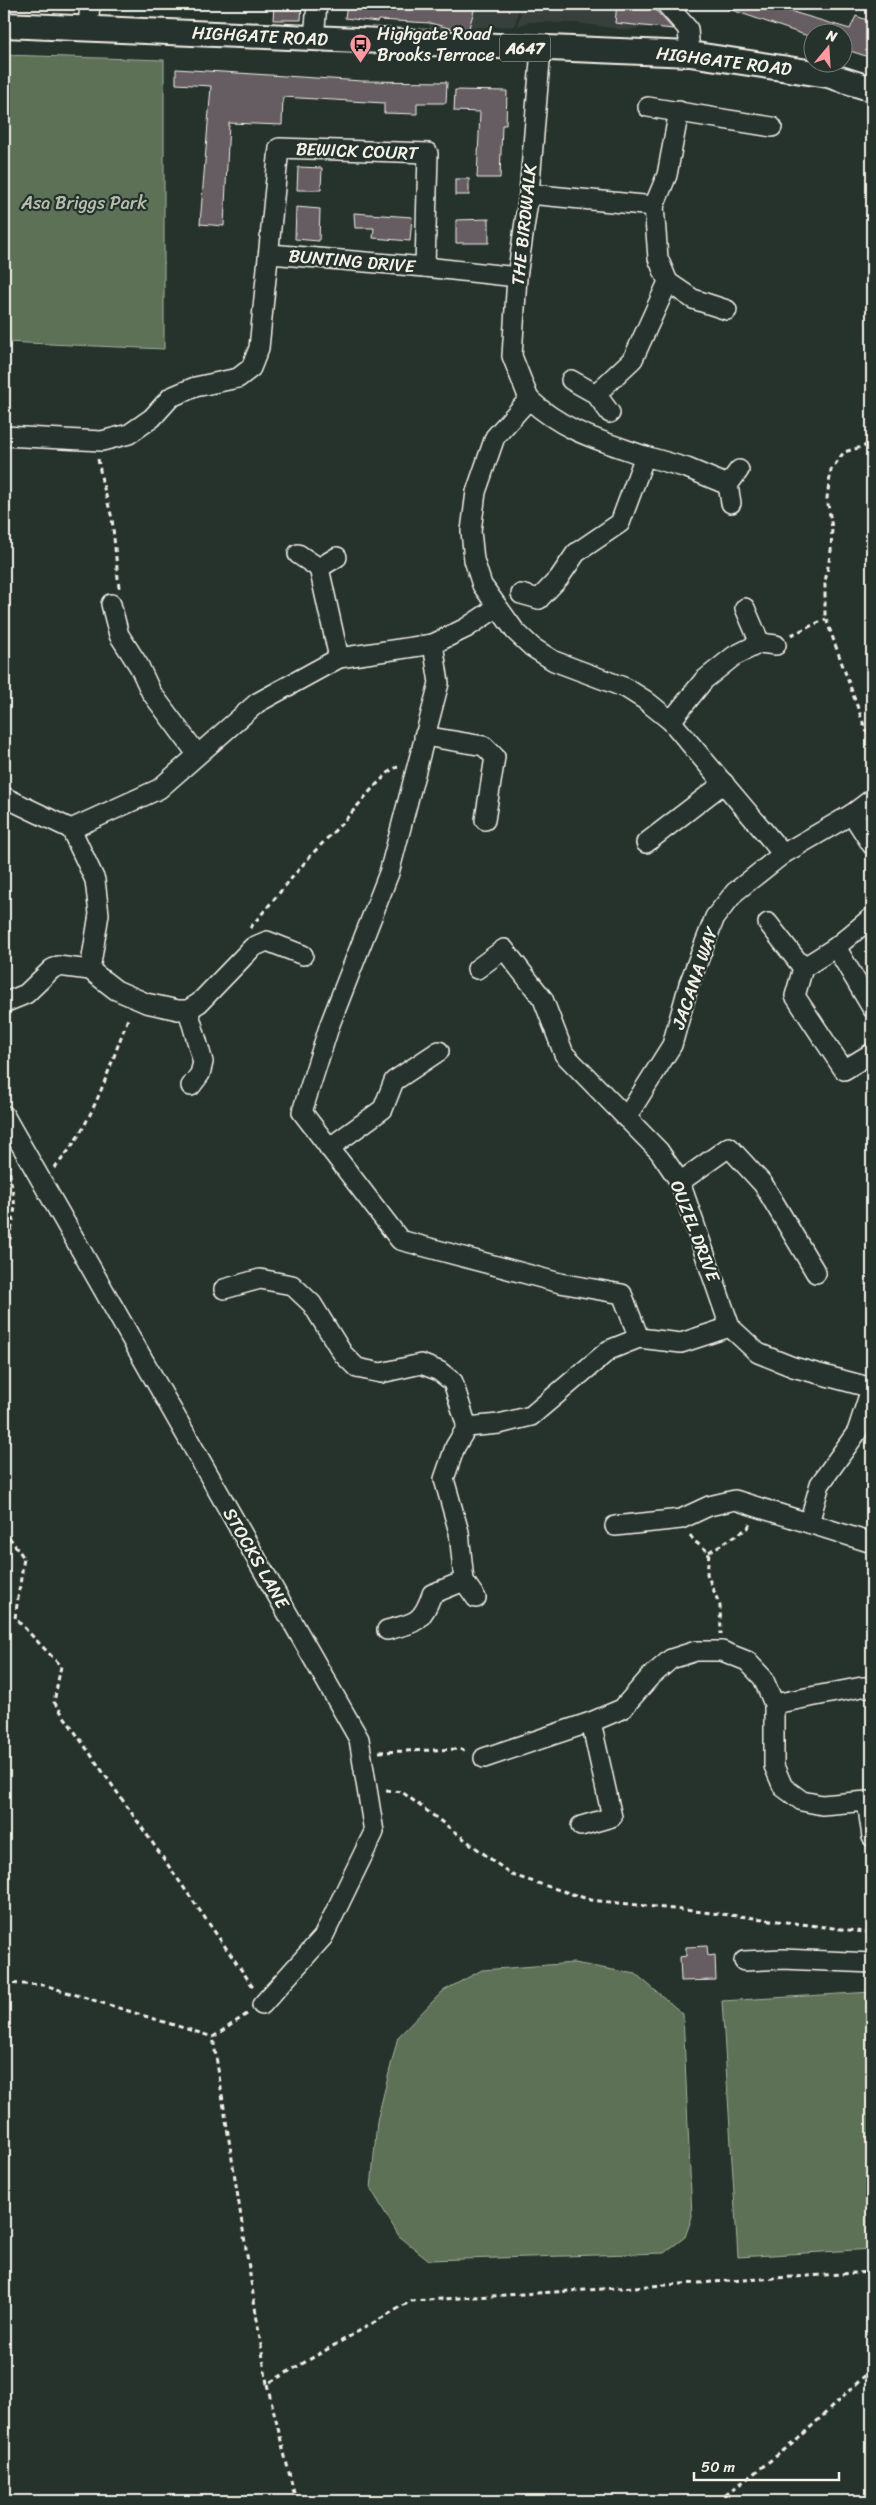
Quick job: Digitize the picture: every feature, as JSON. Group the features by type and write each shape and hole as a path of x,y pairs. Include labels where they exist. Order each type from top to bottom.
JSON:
{"main road":[{"name":"HIGHGATE ROAD","path":"4,25 690,54 828,75 872,90"}],"street":[{"path":"88,28 90,4"},
{"path":"314,38 316,4"},
{"path":"666,4 688,29 690,54"},
{"name":"THE BIRDWALK","path":"529,399 512,356 517,277 529,194 542,49"},
{"path":"648,107 772,126"},
{"path":"679,111 667,175 654,206 658,258 668,282 693,299 727,310"},
{"name":"BEWICK COURT","path":"270,254 279,148 428,153 425,267"},
{"path":"529,194 654,206"},
{"name":"BUNTING DRIVE","path":"4,436 95,441 129,434 152,418 171,397 195,387 238,378 251,368 259,348 270,254 517,277"},
{"path":"596,394 633,358 668,282"},
{"path":"571,380 596,394 610,413"},
{"path":"733,486 687,468 579,434 547,416 529,399 495,437 476,492 471,531 474,560 482,585 496,608 515,631 532,647 554,661 626,688 646,700 672,721 783,854"},
{"path":"535,603 559,578 576,553 620,523 645,456"},
{"path":"298,554 318,568 339,658"},
{"path":"318,568 337,557"},
{"path":"116,599 119,635 139,666 151,692 197,754"},
{"path":"71,829 159,789 257,703 339,658 433,644 466,628 496,608"},
{"path":"672,721 704,680 734,656 768,644 745,608"},
{"path":"433,644 438,683 389,873 330,1024 302,1112 400,1240 560,1283 622,1294 639,1338"},
{"path":"424,736 484,746 495,757 485,820"},
{"path":"646,843 724,783"},
{"path":"4,797 71,829 95,880 99,914 90,970"},
{"name":"JACANA WAY","path":"626,1118 672,1045 689,984 715,917 735,892 783,854 852,814 872,799"},
{"path":"852,814 872,845"},
{"path":"872,917 836,947 804,968 795,996 844,1070 872,1053"},
{"path":"768,923 804,968"},
{"path":"4,1003 26,994 52,969 58,966 90,970 116,990 135,999 166,1008 188,1010 199,1003 224,978 238,960 253,947 266,941 303,955"},
{"path":"836,947 872,1008"},
{"name":"OUZEL DRIVE","path":"477,968 504,949 543,999 564,1054 659,1151 680,1182 730,1326 758,1353 793,1367 872,1387"},
{"path":"188,1010 203,1068 191,1086"},
{"path":"330,1148 383,1109 394,1082 439,1051"},
{"name":"STOCKS LANE","path":"4,1115 359,1739 374,1832 323,1936 262,2004"},
{"path":"680,1182 729,1147 763,1184 816,1272"},
{"path":"224,1289 260,1279 292,1285 312,1304 343,1354 358,1368 381,1374 421,1364 438,1370 453,1382 467,1427 455,1447 444,1479 459,1532 464,1582 476,1598"},
{"path":"467,1427 499,1424 531,1416 608,1350 639,1338 681,1343 730,1326"},
{"path":"809,1523 820,1484 857,1432 872,1387"},
{"path":"615,1526 681,1519 709,1506 735,1500 872,1543"},
{"path":"387,1630 416,1622 422,1618 432,1594 464,1582"},
{"path":"484,1758 591,1722 622,1709 649,1678 671,1658 696,1651 722,1652 747,1660 763,1678 774,1704 774,1766 783,1787 802,1801 822,1805 867,1801 872,1837"},
{"path":"774,1704 872,1687"},
{"path":"581,1826 612,1817 591,1722"},
{"path":"744,1962 783,1959 872,1963"}],"path":[{"path":"872,436 865,446 844,452 832,470 827,498 832,528 831,551 825,582 826,618 865,728 872,740"},
{"path":"95,441 102,481 112,518 116,599"},
{"path":"768,644 783,639 826,618"},
{"path":"238,960 235,949 278,891 392,769 417,762"},
{"path":"43,1186 49,1172 64,1157 88,1119 135,999"},
{"path":"4,1275 15,1207 8,1158"},
{"path":"709,1552 748,1528 755,1507"},
{"path":"681,1519 694,1541 709,1552"},
{"path":"4,1530 24,1558 15,1618 60,1666 54,1702 250,1983 262,2004 213,2037"},
{"path":"709,1552 707,1574 720,1606 722,1652"},
{"path":"361,1753 460,1749 484,1758"},
{"path":"367,1788 402,1792 512,1875 591,1900 872,1933"},
{"path":"4,1983 44,1984 213,2037"},
{"path":"213,2037 267,2384 296,2501"},
{"path":"267,2384 411,2301 872,2272"},
{"path":"718,2501 797,2440 872,2369"}],"shaded area":[{"path":"429,4 519,4 515,26 429,29"},
{"path":"522,4 648,4 657,26 627,30 577,23 528,22 518,26"}],"green space":[{"name":"Asa Briggs Park","path":"4,55 164,60 164,349 4,342"},
{"path":"574,1963 636,1974 683,2014 692,2217 685,2237 664,2253 429,2260 399,2236 371,2189 377,2121 398,2037 443,1991 482,1970"},
{"path":"872,1992 872,2249 738,2257 722,2001"}],"building":[{"path":"274,4 302,4 301,20 273,20"},
{"path":"347,4 476,4 468,31 430,23 378,20 377,22 345,18"},
{"path":"617,4 650,4 673,29 615,23"},
{"path":"720,4 788,4 786,10 826,22 804,22 804,35 720,6"},
{"path":"856,16 872,22 872,58 854,52 853,22"},
{"path":"176,69 362,81 447,82 446,103 417,103 417,114 384,113 384,103 283,97 282,125 229,123 224,226 200,224 211,86 176,84"},
{"path":"455,90 507,91 506,125 502,125 500,178 477,178 480,112 454,111"},
{"path":"298,167 322,168 321,190 297,190"},
{"path":"455,179 469,179 469,195 455,195"},
{"path":"296,207 320,209 319,241 295,239"},
{"path":"354,213 412,217 410,241 373,238 374,228 355,228"},
{"path":"489,219 489,243 456,243 456,220"},
{"path":"707,1946 708,1956 715,1955 716,1980 681,1981 680,1957 686,1956 686,1947"}],"place":[{"name":"Highgate Road Brooks Terrace","path":"361,63"}]}
